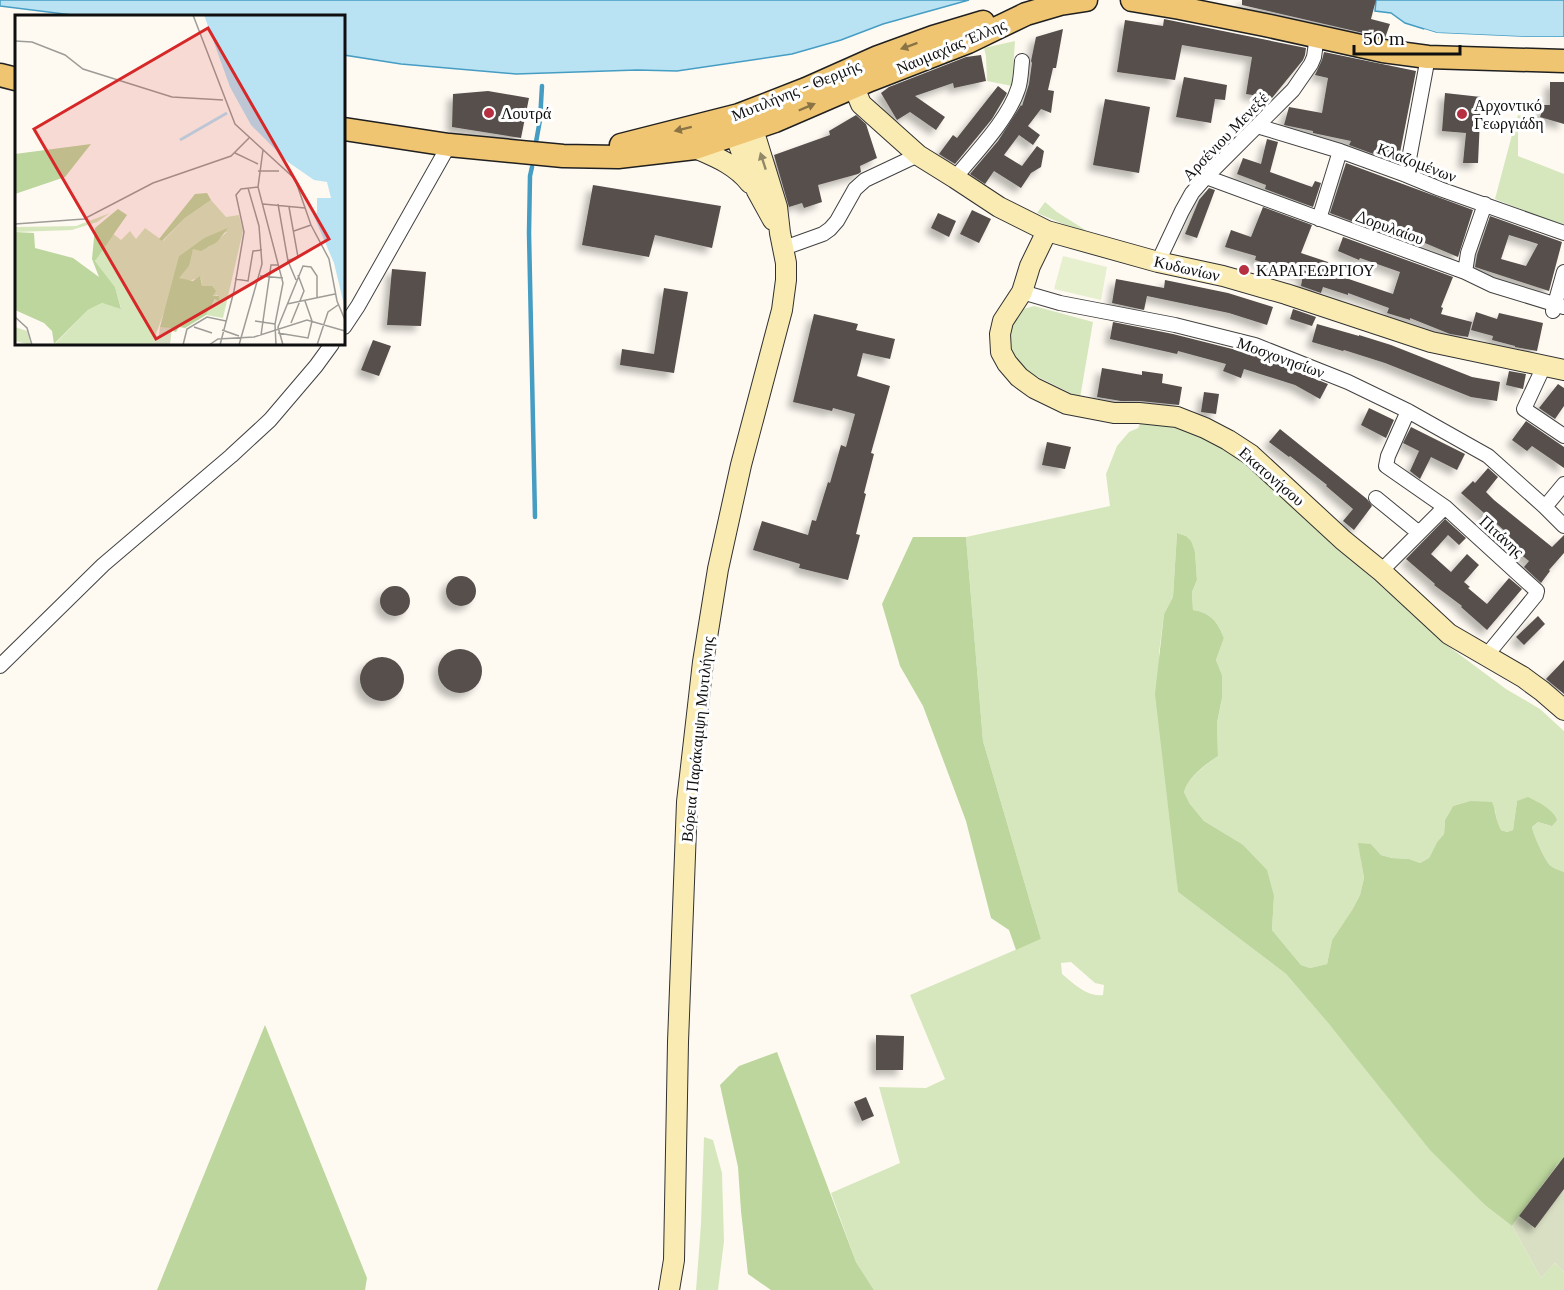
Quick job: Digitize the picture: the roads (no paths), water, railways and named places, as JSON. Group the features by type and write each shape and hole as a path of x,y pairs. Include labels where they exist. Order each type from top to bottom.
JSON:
{"main road":[{"name":"Ναυμαχίας Έλλης","path":"743,126 854,87 968,42 1026,14 1059,4 1086,0"},
{"path":"1132,0 1383,51 1428,57 1564,61"},
{"name":"Μυτιλήνης - Θερμής","path":"345,129 449,145 563,156 618,157 695,148 743,126 806,89 878,57 978,23 1026,14"},
{"path":"0,75 15,79"},
{"name":"Μυτιλήνης - Θερμής","path":"563,156 743,126"}],"street":[{"name":"Αρσένιου Μενεξέ","path":"1158,262 1192,193 1293,90 1314,57 1317,36"},
{"path":"1406,175 1428,57"},
{"path":"956,178 1012,104 1019,87 1022,61"},
{"name":"Κυδωνίων","path":"854,87 861,104 918,155 999,207 1047,231 1158,262 1288,290 1431,342 1564,370"},
{"name":"Βόρεια Παράκαμψη Μυτιλήνης","path":"743,126 757,191 782,240"},
{"name":"Βόρεια Παράκαμψη Μυτιλήνης","path":"669,1290 674,1260 678,1042 687,802 703,662 718,568 741,465 782,310 786,280 777,207 743,126"},
{"name":"Κλαζομένων","path":"1257,126 1340,151 1564,232"},
{"path":"345,326 449,145"},
{"path":"695,148 734,166 757,191"},
{"path":"1319,219 1340,151"},
{"path":"782,240 823,234 837,221 855,189 865,180 918,155"},
{"name":"Δορυλαίου","path":"1206,177 1557,308"},
{"path":"1465,272 1468,253 1485,204"},
{"path":"1022,292 1030,266 1047,231"},
{"path":"1557,308 1564,272"},
{"name":"Μοσχονησίων","path":"1022,292 1060,303 1175,325 1255,345 1348,382 1408,411 1488,456 1564,526"},
{"name":"Εκατονήσου","path":"1022,292 1003,321 1000,334 1001,352 1019,377 1034,388 1067,404 1114,413 1177,417 1227,440 1251,455 1449,634 1523,677 1564,710"},
{"path":"0,666 103,565 270,420 331,345"},
{"path":"1544,366 1524,409 1564,436"},
{"name":"Πιτάνης","path":"1408,411 1388,456 1386,466 1445,507 1537,591 1486,656"},
{"path":"1545,507 1564,484"},
{"path":"1376,498 1419,533"},
{"path":"1381,571 1445,507"}],"water":[{"path":"0,0 969,0 883,24 841,40 792,54 677,71 516,74 401,64 345,55 345,15 72,15 0,6"},
{"path":"1376,0 1564,0 1564,37 1437,33 1405,23 1391,13 1375,11"}],"waterway":[{"path":"536,142 542,86"},
{"path":"532,167 529,233 535,517"}],"place":[{"name":"Λουτρά","path":"489,113"},
{"name":"Αρχοντικό Γεωργιάδη","path":"1462,114"},
{"name":"ΚΑΡΑΓΕΩΡΓΙΟΥ","path":"1244,270"}]}
